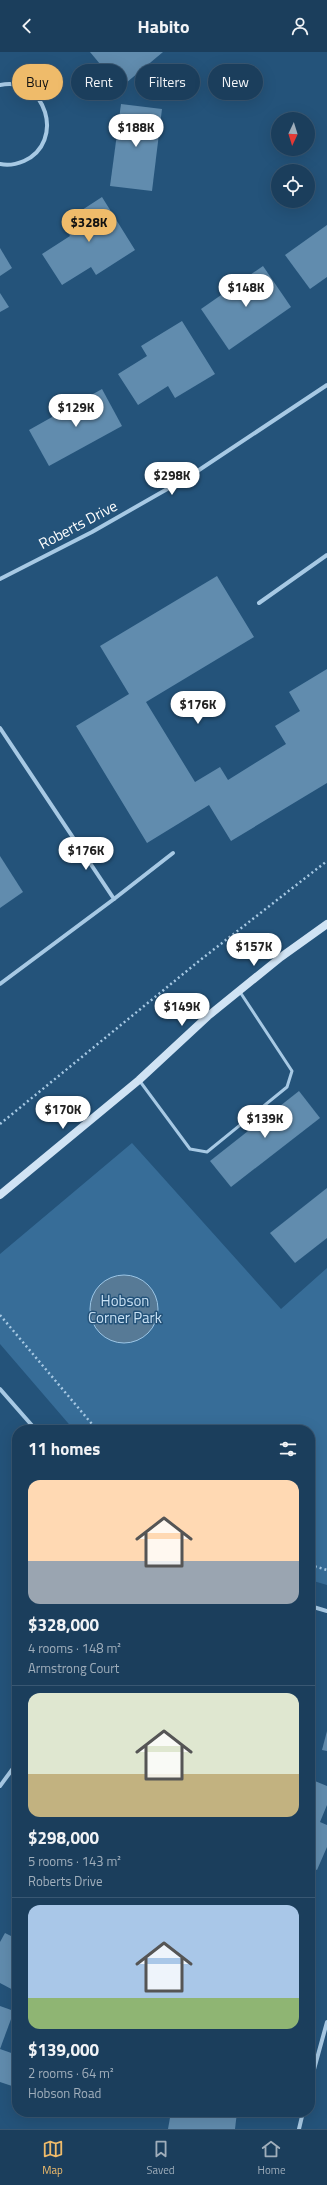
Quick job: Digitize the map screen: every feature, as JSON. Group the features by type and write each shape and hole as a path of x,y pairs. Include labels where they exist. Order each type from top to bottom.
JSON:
{"main road":[{"path":"0,1195 139,1080 208,1016 240,992 281,957 327,924"}],"street":[{"path":"0,85 15,84 27,88 38,97 46,109 48,123 47,137 40,149 30,158 17,164 0,164"},
{"name":"Roberts Drive","path":"0,579 92,532 163,492 327,386"},
{"path":"259,603 327,555"},
{"path":"0,728 114,899"},
{"path":"0,984 173,853"},
{"path":"0,1389 32,1425"},
{"path":"315,1607 327,1611"},
{"path":"0,1786 12,1770"},
{"path":"315,2066 327,2022"},
{"path":"299,2129 302,2117"}],"lane":[{"path":"139,1080 190,1149 207,1152 287,1087 292,1071 240,992"}],"path":[{"path":"0,1124 198,961 327,861"},
{"path":"0,1315 93,1425"},
{"path":"315,1566 327,1570"}],"green space":[{"name":"Hobson Corner Park","path":"132,1143 281,1309 327,1268 327,1585 315,1581 315,1425 70,1425 0,1344 0,1254"}],"shaded area":[{"path":"124,1275 137,1278 148,1285 155,1296 158,1309 155,1322 148,1333 137,1340 124,1343 111,1340 100,1333 93,1322 90,1309 93,1296 100,1285 111,1278"}],"building":[{"path":"90,52 163,52 149,64 135,64 135,75 127,82 127,64 100,64"},
{"path":"121,104 162,109 152,191 110,186"},
{"path":"102,197 135,250 96,275 91,267 62,285 42,254 70,236 62,223"},
{"path":"327,225 327,277 310,289 285,255"},
{"path":"0,248 12,268 0,276"},
{"path":"263,266 291,307 229,350 201,309"},
{"path":"0,293 9,307 0,312"},
{"path":"182,321 215,374 175,398 168,386 138,405 118,374 147,356 141,346"},
{"path":"102,389 122,426 49,466 29,430"},
{"path":"217,576 254,637 146,702 195,782 220,767 228,780 286,744 275,726 300,711 289,692 327,669 327,783 231,841 209,805 147,843 76,726 129,694 100,646"},
{"path":"0,856 23,892 0,908"},
{"path":"299,1091 320,1118 231,1187 210,1161"},
{"path":"327,1188 327,1238 295,1263 270,1233"},
{"path":"327,1731 327,1751 322,1750"},
{"path":"315,1781 327,1786 327,1805 320,1822 327,1825 327,1847 317,1870 315,1869"},
{"path":"5,1933 12,1936 12,1989 0,1983 0,1942"},
{"path":"0,2006 12,2010 12,2016 0,2049"},
{"path":"0,2049 12,2053 12,2086 0,2082"},
{"path":"170,2117 236,2117 235,2129 168,2129"}]}
